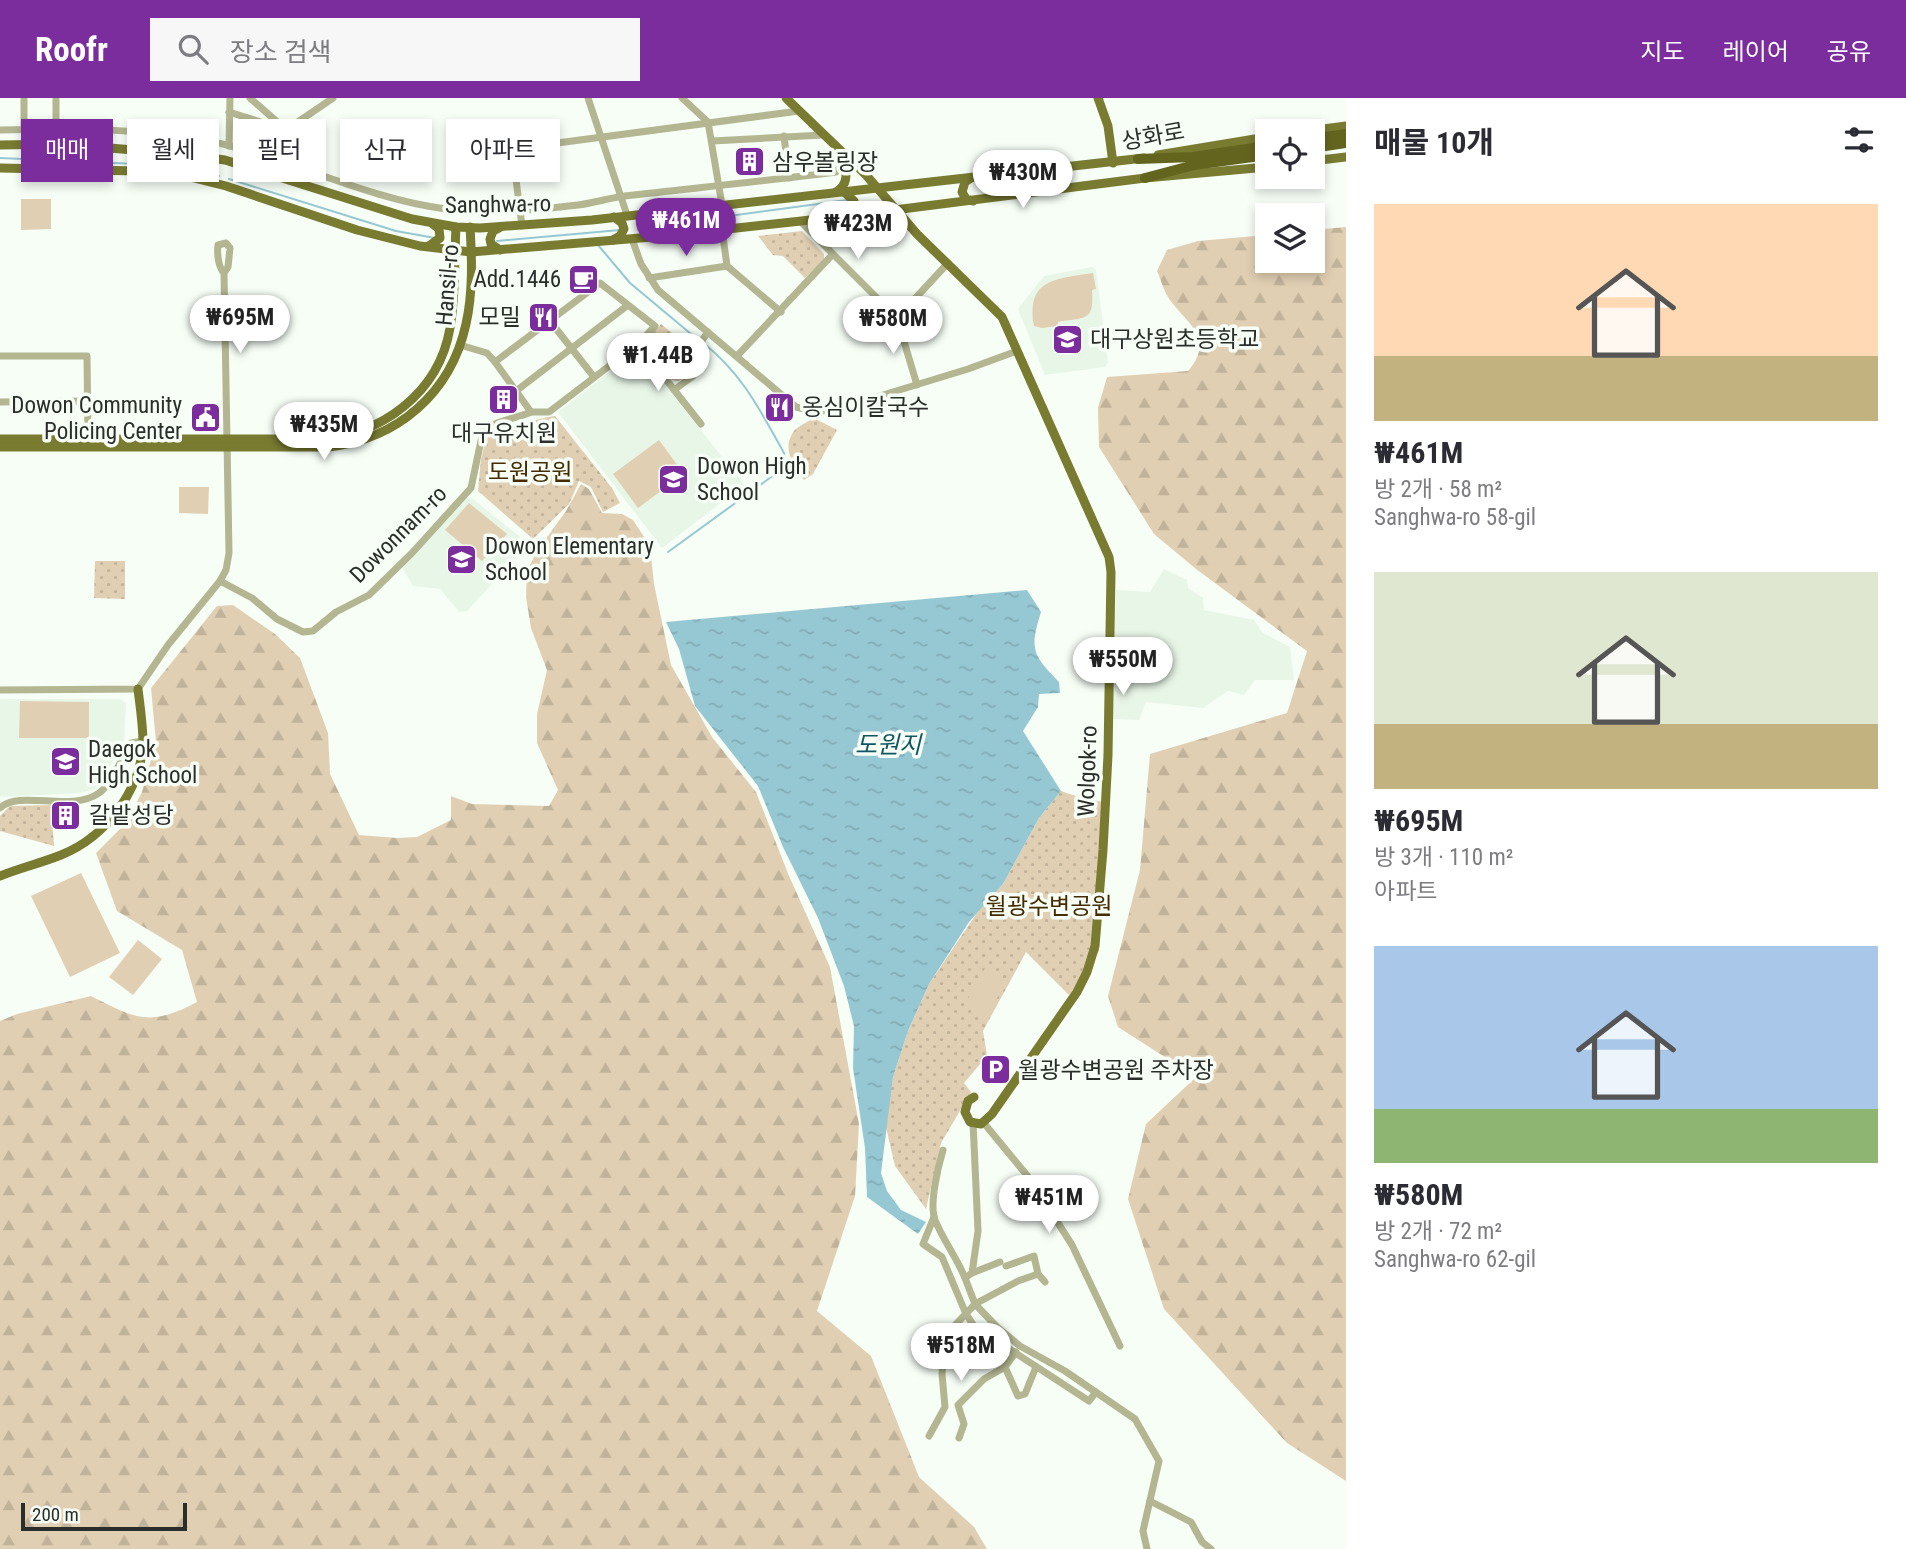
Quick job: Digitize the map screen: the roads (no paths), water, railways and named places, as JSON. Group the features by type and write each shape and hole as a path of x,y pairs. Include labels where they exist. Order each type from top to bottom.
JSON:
{"highway":[{"path":"1325,137 1346,134"},
{"path":"1325,146 1346,143"},
{"path":"1145,178 1194,161 1255,148"},
{"path":"1138,159 1194,161 1255,156"}],"main road":[{"name":"Wolgok-ro","path":"786,98 843,159 878,189 917,234 1002,317 1109,557 1111,582 1106,802 1095,946 1077,992 992,1114 978,1122"},
{"path":"1098,98 1108,126 1113,163"},
{"path":"1325,129 1346,126"},
{"name":"상화로","path":"878,189 1113,163 1255,139"},
{"name":"Sanghwa-ro","path":"0,145 60,144 171,153 233,163"},
{"path":"1325,159 1346,157"},
{"path":"843,159 845,180 839,191 854,201 852,212 847,216"},
{"name":"Sanghwa-ro","path":"0,168 137,171 186,176 226,186 357,230 424,247 471,252 574,245 897,209"},
{"name":"상화로","path":"897,209 1145,178 1255,168"},
{"path":"971,178 965,183 962,192 966,199 972,201"},
{"name":"Sanghwa-ro","path":"294,182 431,223 456,227 522,226 878,189"},
{"path":"612,241 620,236 624,229 622,223 614,217"},
{"path":"424,247 433,245 440,238 439,229 431,223"},
{"name":"Hansil-ro","path":"0,447 228,443 335,438 370,428 404,408 429,379 445,348 454,300 456,227"},
{"name":"Hansil-ro","path":"0,439 88,438 328,447 353,445 372,439 418,410 454,362 466,323 470,227"},
{"path":"500,227 489,239 491,244 502,251"},
{"path":"0,876 63,855 85,843 105,826 121,805 132,786 140,762 143,741 138,689"},
{"path":"974,1097 968,1101 965,1112 970,1122 978,1122"}],"street":[{"path":"24,98 24,119"},
{"path":"56,98 56,119"},
{"path":"229,146 230,98"},
{"path":"250,98 274,119"},
{"path":"302,119 333,98"},
{"path":"589,98 627,215"},
{"path":"682,98 708,122 722,205"},
{"path":"522,226 512,149 799,111"},
{"path":"229,112 251,119"},
{"path":"0,130 21,129"},
{"path":"113,132 167,134 233,147"},
{"path":"712,141 823,135"},
{"path":"784,136 789,178"},
{"path":"326,178 392,199 422,205 458,210 521,210 836,172 843,159"},
{"path":"800,221 897,318 917,385"},
{"path":"722,229 727,266 780,312"},
{"path":"632,239 649,278 668,299 796,407 810,412 847,407 1017,351"},
{"path":"737,356 832,255"},
{"path":"897,318 948,263"},
{"path":"649,278 727,266"},
{"path":"0,690 138,689 226,570 229,553 224,273"},
{"path":"460,345 487,353 531,412 549,412 638,344 655,326 600,283 495,362"},
{"path":"516,391 628,305"},
{"path":"550,321 594,377"},
{"path":"674,390 694,376 695,349 708,332"},
{"path":"638,344 701,424"},
{"path":"0,356 87,356 88,438"},
{"path":"0,402 88,401"},
{"name":"Dowonnam-ro","path":"220,581 251,598 277,619 303,632 313,631 336,612 369,595 405,561 471,488 483,431 500,422 531,412"},
{"path":"0,808 9,801 77,801 90,798 102,792 131,743 143,741"},
{"path":"968,1276 978,1231 978,1122"},
{"path":"978,1122 1030,1180 1072,1245 1120,1346"},
{"path":"943,1150 936,1174 934,1217 923,1244 942,1257 966,1314 974,1326 1089,1401 1096,1392"},
{"path":"934,1217 968,1276 975,1304 997,1327 1020,1346 1135,1419 1159,1461 1143,1531 1147,1549"},
{"path":"968,1276 1034,1256 1038,1274 1045,1282"},
{"path":"929,1436 945,1406 942,1374 945,1336 975,1304 1018,1281 1038,1274"},
{"path":"959,1438 964,1424 958,1405 984,1379 1005,1367 1020,1346"},
{"path":"1005,1367 1018,1396 1026,1394 1036,1367"},
{"path":"1150,1501 1191,1522 1202,1542 1210,1549"}],"water":[{"name":"도원지","path":"1027,590 1041,612 1035,635 1036,651 1059,682 1060,693 1039,694 1038,707 1023,731 1061,791 1039,818 1003,884 969,922 929,984 908,1031 893,1077 881,1173 887,1191 901,1210 926,1222 918,1234 867,1197 865,1148 853,1068 854,1026 844,986 818,918 783,847 758,786 695,706 679,649 666,622"}],"waterway":[{"path":"0,158 127,164"},
{"path":"229,179 396,231 435,238"},
{"path":"648,227 847,200"},
{"path":"497,241 620,230"},
{"path":"598,245 630,283 697,339"},
{"path":"668,552 767,480 784,462 784,453 749,393 728,366 702,342"}],"place":[{"name":"삼우볼링장","path":"749,162"},
{"name":"Add.1446","path":"584,279"},
{"name":"모밀","path":"544,317"},
{"name":"대구상원초등학교","path":"1067,339"},
{"name":"대구유치원","path":"504,399"},
{"name":"옹심이칼국수","path":"779,407"},
{"name":"Dowon Community Policing Center","path":"205,418"},
{"name":"Dowon High School","path":"674,479"},
{"name":"Dowon Elementary School","path":"462,559"},
{"name":"Daegok High School","path":"65,762"},
{"name":"갈밭성당","path":"66,815"},
{"name":"월광수변공원 주차장","path":"995,1070"}],"park label":[{"name":"도원공원","path":"530,472"},
{"name":"월광수변공원","path":"1049,906"}]}
